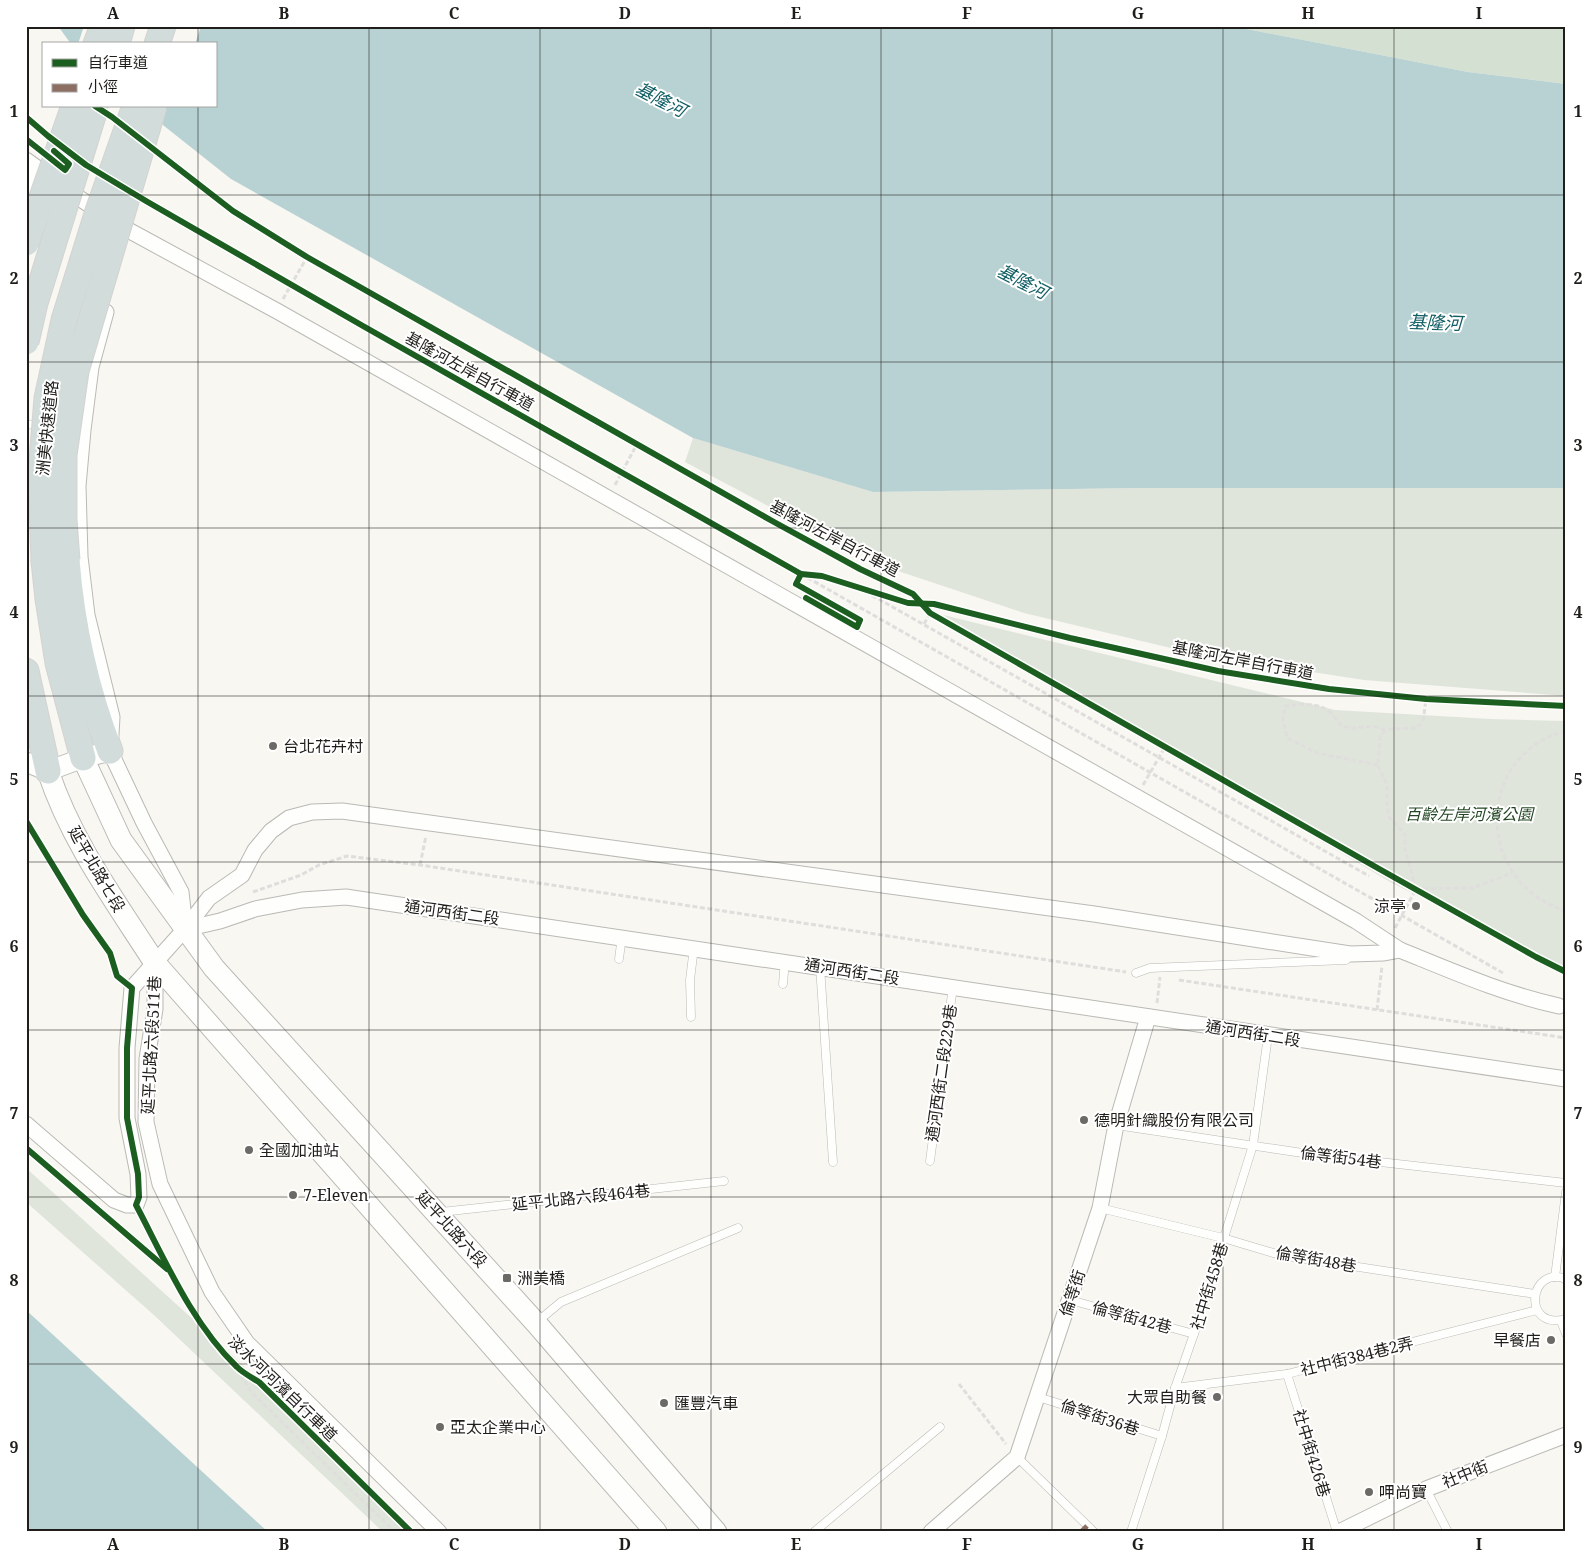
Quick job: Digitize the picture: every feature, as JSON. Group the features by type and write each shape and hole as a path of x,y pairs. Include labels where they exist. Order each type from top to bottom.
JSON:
{"highway":[{"path":"97,42 103,26"},
{"path":"117,42 122,26"},
{"path":"158,42 163,26"},
{"path":"26,243 73,108"},
{"path":"26,342 36,303 95,108"},
{"name":"洲美快速道路","path":"83,758 58,663 48,599 56,561 41,473 46,398 67,311 98,211 134,108"},
{"path":"110,751 98,721 82,658 69,587 56,561 64,520 64,454 76,371 153,108"},
{"path":"26,671 37,767"}],"main road":[{"path":"83,758 121,840 186,929"},
{"name":"延平北路七段","path":"37,767 55,793 87,858 155,963"},
{"name":"延平北路六段","path":"186,929 214,968 536,1323 716,1532"},
{"path":"155,963 656,1532"}],"street":[{"path":"26,190 30,163 130,231 277,310 1348,916 1400,950 1488,986 1527,999 1563,1007"},
{"path":"130,231 91,367 78,486 80,558 87,615 112,717 110,751 144,823 181,892 186,929"},
{"path":"37,767 110,751"},
{"path":"26,1124 114,1200 127,1205 136,1205 140,1196 138,1174 127,1118 127,1048 132,988 186,929 209,898 242,875 255,850 271,831 289,818 312,812 342,811 1075,911 1350,954 1384,953 1400,950"},
{"name":"通河西街二段","path":"186,929 220,921 255,909 302,900 346,897 785,960 1268,1036 1566,1080"},
{"name":"延平北路六段511巷","path":"155,963 156,1008 147,1059 146,1122 160,1184 212,1292 247,1344 439,1532"},
{"name":"倫等街","path":"931,1532 1017,1457 1100,1208 1116,1125 1142,1016"},
{"name":"社中街","path":"1338,1532 1426,1489 1566,1435"}],"lane":[{"path":"26,424 54,427"},
{"path":"64,428 83,430"},
{"path":"619,959 622,936"},
{"path":"691,1018 690,980 694,947"},
{"path":"1136,973 1150,968 1346,960 1350,954"},
{"path":"783,984 785,960"},
{"path":"820,966 833,1162"},
{"name":"通河西街二段229巷","path":"930,1161 953,986"},
{"name":"社中街458巷","path":"1131,1532 1162,1436 1174,1388 1194,1334 1254,1145 1268,1036"},
{"name":"倫等街54巷","path":"1116,1125 1309,1154 1566,1184"},
{"name":"延平北路六段464巷","path":"437,1212 724,1181"},
{"path":"1555,1277 1566,1192"},
{"name":"倫等街48巷","path":"1100,1208 1223,1238 1280,1255 1535,1294"},
{"path":"536,1323 561,1302 738,1228"},
{"path":"1566,1279 1555,1277 1542,1282 1535,1294 1534,1301 1537,1310 1544,1318 1551,1321 1564,1320 1566,1334"},
{"name":"倫等街42巷","path":"1070,1300 1194,1334"},
{"name":"社中街384巷2弄","path":"1174,1388 1287,1374 1537,1310"},
{"name":"社中街426巷","path":"1287,1374 1338,1532"},
{"name":"倫等街36巷","path":"1038,1397 1162,1436"},
{"path":"814,1532 940,1427"},
{"path":"1017,1457 1094,1532"},
{"path":"1426,1489 1448,1532"}],"path":[{"path":"299,252 316,262"},
{"path":"292,285 307,257"},
{"path":"284,280 300,290"},
{"path":"628,439 646,449"},
{"path":"612,492 637,444"},
{"path":"613,467 630,477"},
{"path":"793,569 800,577 1150,771 1504,973"},
{"path":"800,577 822,576"},
{"path":"859,588 1369,876"},
{"path":"924,624 928,611 938,618"},
{"path":"1416,698 1436,699"},
{"path":"1403,915 1416,889 1406,849 1406,834 1390,818 1387,807 1387,785 1378,765 1380,737 1385,731 1391,729 1416,728 1423,722 1426,699"},
{"path":"1378,765 1317,753 1287,738 1283,720 1285,706 1302,704 1324,708 1344,726 1353,728 1374,726 1380,727 1385,731"},
{"path":"1566,731 1544,740 1531,748 1510,771 1499,799 1496,829 1503,856 1512,873 1530,892 1542,901 1566,911"},
{"path":"1157,742 1174,751"},
{"path":"1150,771 1165,746"},
{"path":"420,865 428,824"},
{"path":"247,894 301,875 319,865 347,856 420,865 1566,1038"},
{"path":"1416,889 1473,888 1512,873"},
{"path":"1408,884 1424,894"},
{"path":"1377,1010 1384,953"},
{"path":"1142,1016 1138,1005 1156,1007 1160,977"},
{"path":"237,1368 251,1392 395,1532"},
{"path":"959,1384 1017,1457"}],"green space":[{"path":"1231,26 1555,26 1566,30 1566,84 1468,72"},
{"path":"693,438 873,492 1137,488 1566,488 1566,696 1364,680 1196,654 1024,613 901,572 802,524 685,462"},
{"name":"百齡左岸河濱公園","path":"935,613 1335,710 1491,719 1566,721 1566,970 1392,883"},
{"path":"26,1168 228,1351 414,1532 383,1532 155,1316 26,1202"}],"water":[{"name":"基隆河","path":"58,26 1231,26 1468,72 1566,84 1566,488 1137,488 873,492 693,438 231,179 142,108 218,108 218,42 70,42"},
{"path":"26,1310 268,1532 26,1532"}],"pier":[{"path":"84,26 201,26 196,42 79,42"}],"marked path":[{"path":"1081,1532 1087,1526"}],"cycle path":[{"name":"基隆河左岸自行車道","path":"98,108 233,211 307,257 774,522 860,569 913,594 930,613 1374,866 1566,972"},
{"name":"基隆河左岸自行車道","path":"26,117 86,165 146,201 801,574 822,576 908,603 934,604 1070,638 1218,671 1329,689 1426,699 1566,706"},
{"path":"26,139 65,170 69,164 54,151"},
{"path":"801,574 796,584 860,620 857,627 806,598"},
{"name":"淡水河河濱自行車道","path":"26,821 83,915 110,953 117,976 132,988 127,1048 127,1118 138,1174 139,1197 136,1205 168,1268 193,1311 221,1350 239,1369 259,1382 411,1532"},
{"path":"26,1148 167,1269"}],"place":[{"name":"台北花卉村","path":"273,746"},
{"name":"涼亭","path":"1416,906"},
{"name":"德明針織股份有限公司","path":"1084,1120"},
{"name":"全國加油站","path":"249,1150"},
{"name":"7-Eleven","path":"293,1195"},
{"name":"洲美橋","path":"507,1278"},
{"name":"早餐店","path":"1551,1340"},
{"name":"大眾自助餐","path":"1217,1397"},
{"name":"匯豐汽車","path":"664,1403"},
{"name":"亞太企業中心","path":"440,1427"},
{"name":"呷尚寶","path":"1369,1492"}]}
